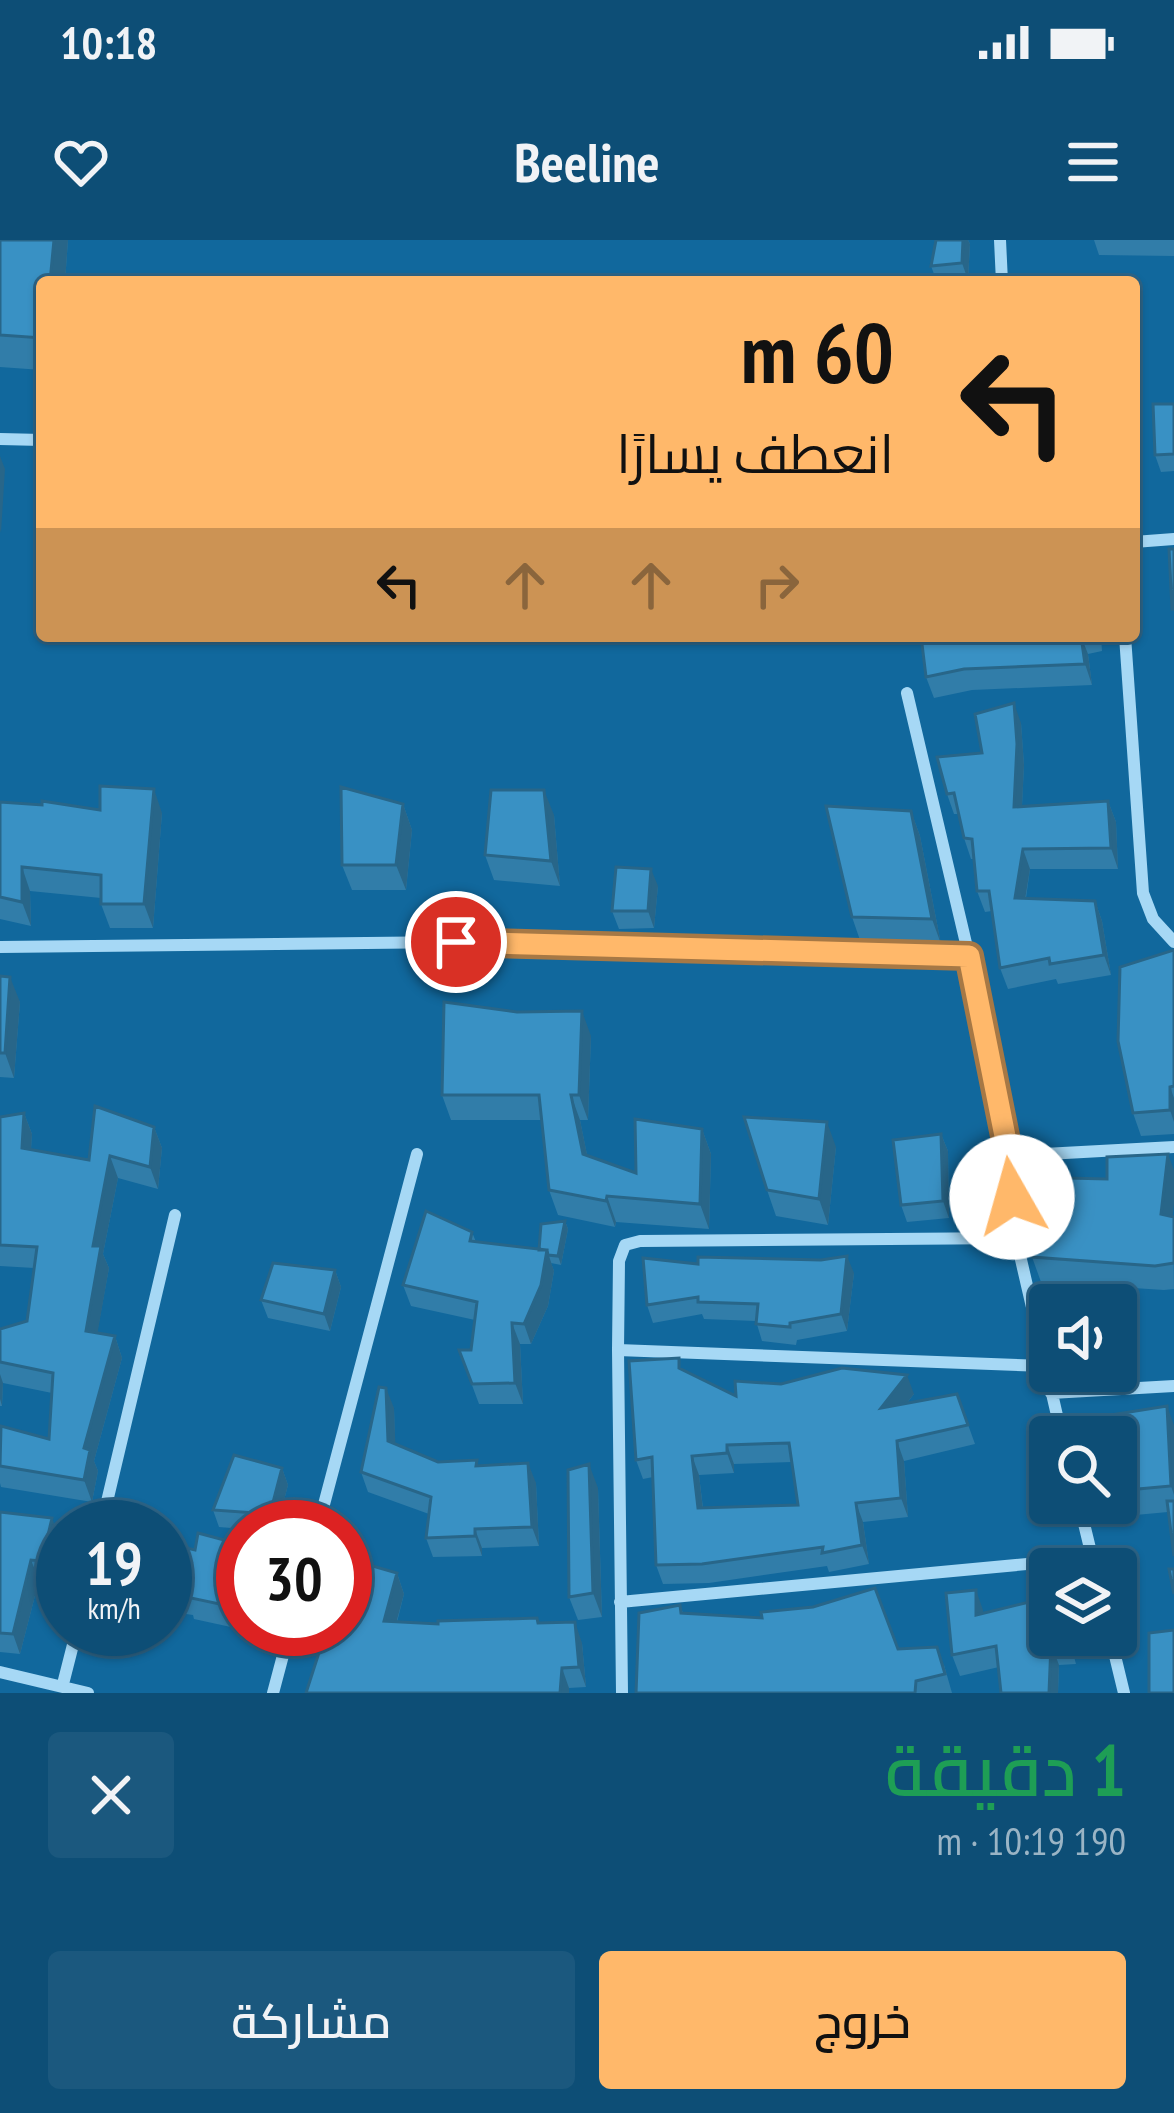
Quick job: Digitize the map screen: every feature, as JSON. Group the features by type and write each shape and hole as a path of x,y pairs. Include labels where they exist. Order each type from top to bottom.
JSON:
{"street":[{"path":"1000,240 1002,276"},
{"path":"0,439 36,440"},
{"path":"1140,542 1174,539"},
{"path":"1125,642 1143,893 1153,919 1174,942"},
{"path":"907,693 969,956 1009,1156 1016,1238 1029,1293"},
{"path":"0,947 456,942 969,956"},
{"path":"1009,1156 1174,1148"},
{"path":"325,1500 417,1154"},
{"path":"107,1500 175,1215"},
{"path":"622,1693 618,1350 619,1261 626,1245 640,1241 1016,1238"},
{"path":"618,1350 1029,1365"},
{"path":"1057,1416 1051,1393 1174,1386"},
{"path":"620,1602 1029,1568"},
{"path":"63,1684 70,1656"},
{"path":"273,1693 283,1656"},
{"path":"1116,1656 1124,1693"},
{"path":"0,1672 88,1693"}],"building":[{"path":"0,240 54,240 51,276 36,276 36,338 0,335"},
{"path":"936,240 963,240 962,263 931,266"},
{"path":"1153,404 1174,404 1174,454 1155,455"},
{"path":"1169,549 1174,549 1174,609 1172,609"},
{"path":"922,642 1082,642 1085,664 964,669 926,677"},
{"path":"1014,703 1014,807 1108,801 1111,848 1023,849 1015,898 1095,901 1104,955 1050,964 1049,958 1000,968 989,891 977,891 972,839 964,838 954,793 947,794 937,757 982,753 975,714"},
{"path":"100,786 154,789 144,904 101,904 101,875 22,867 22,902 0,897 0,802 42,805 42,801 100,810"},
{"path":"341,787 403,804 396,865 342,865"},
{"path":"491,790 544,790 551,861 485,855"},
{"path":"826,806 911,811 932,919 852,917"},
{"path":"616,867 651,869 648,911 612,911"},
{"path":"1174,950 1170,1110 1133,1113 1118,1041 1120,967"},
{"path":"0,976 10,977 5,1053 0,1053"},
{"path":"444,1002 517,1012 582,1011 579,1095 571,1095 583,1154 636,1173 635,1119 702,1129 700,1204 607,1196 606,1201 549,1190 539,1095 442,1095"},
{"path":"95,1106 154,1127 150,1167 110,1156 93,1246 101,1246 86,1331 115,1336 84,1448 90,1450 84,1480 0,1466 1,1426 49,1439 53,1373 0,1362 0,1329 27,1321 37,1247 0,1245 0,1117 24,1113 22,1148 89,1160"},
{"path":"744,1117 827,1122 819,1199 767,1190"},
{"path":"941,1134 943,1201 901,1205 893,1140"},
{"path":"1168,1154 1161,1214 1174,1217 1174,1263 1155,1266 1032,1257 1025,1177 1107,1179 1107,1157"},
{"path":"426,1211 472,1232 470,1241 547,1250 541,1285 524,1324 512,1323 515,1383 472,1384 459,1350 471,1350 477,1302 403,1285"},
{"path":"565,1221 558,1256 539,1250 541,1224"},
{"path":"847,1256 841,1314 790,1323 790,1327 756,1324 758,1304 698,1302 698,1297 647,1305 643,1258 698,1264 698,1257 821,1260"},
{"path":"273,1263 335,1270 324,1314 261,1300"},
{"path":"679,1358 679,1368 736,1396 735,1381 781,1384 842,1368 907,1375 881,1408 957,1394 968,1425 897,1441 901,1498 856,1503 862,1545 822,1553 823,1547 702,1564 656,1565 652,1457 636,1460 629,1361","holes":["789,1443 798,1505 698,1508 692,1456 727,1453 727,1445"]},
{"path":"379,1387 386,1388 388,1441 438,1462 528,1463 532,1527 475,1529 475,1536 426,1538 431,1497 361,1472"},
{"path":"1167,1406 1171,1486 1137,1489 1137,1416 1104,1416"},
{"path":"234,1455 282,1468 274,1500 217,1500"},
{"path":"589,1464 593,1593 569,1597 568,1470"},
{"path":"1167,1501 1174,1501 1174,1556"},
{"path":"0,1512 36,1516 36,1560 31,1560 13,1634 0,1633"},
{"path":"198,1533 216,1538 216,1603 192,1598"},
{"path":"372,1566 397,1573 384,1621 438,1624 537,1618 538,1623 575,1622 579,1667 562,1668 560,1693 306,1693 318,1656 372,1656"},
{"path":"875,1588 898,1649 937,1647 945,1674 916,1681 915,1693 636,1693 639,1613 680,1605 681,1613 762,1618 761,1612 813,1607"},
{"path":"976,1590 976,1615 1029,1602 1029,1656 1051,1656 1049,1693 1001,1693 996,1646 952,1655 946,1593"},
{"path":"1174,1630 1174,1693 1149,1693 1149,1633"}],"route":[{"path":"456,942 969,956 1009,1156 1012,1197"}]}
